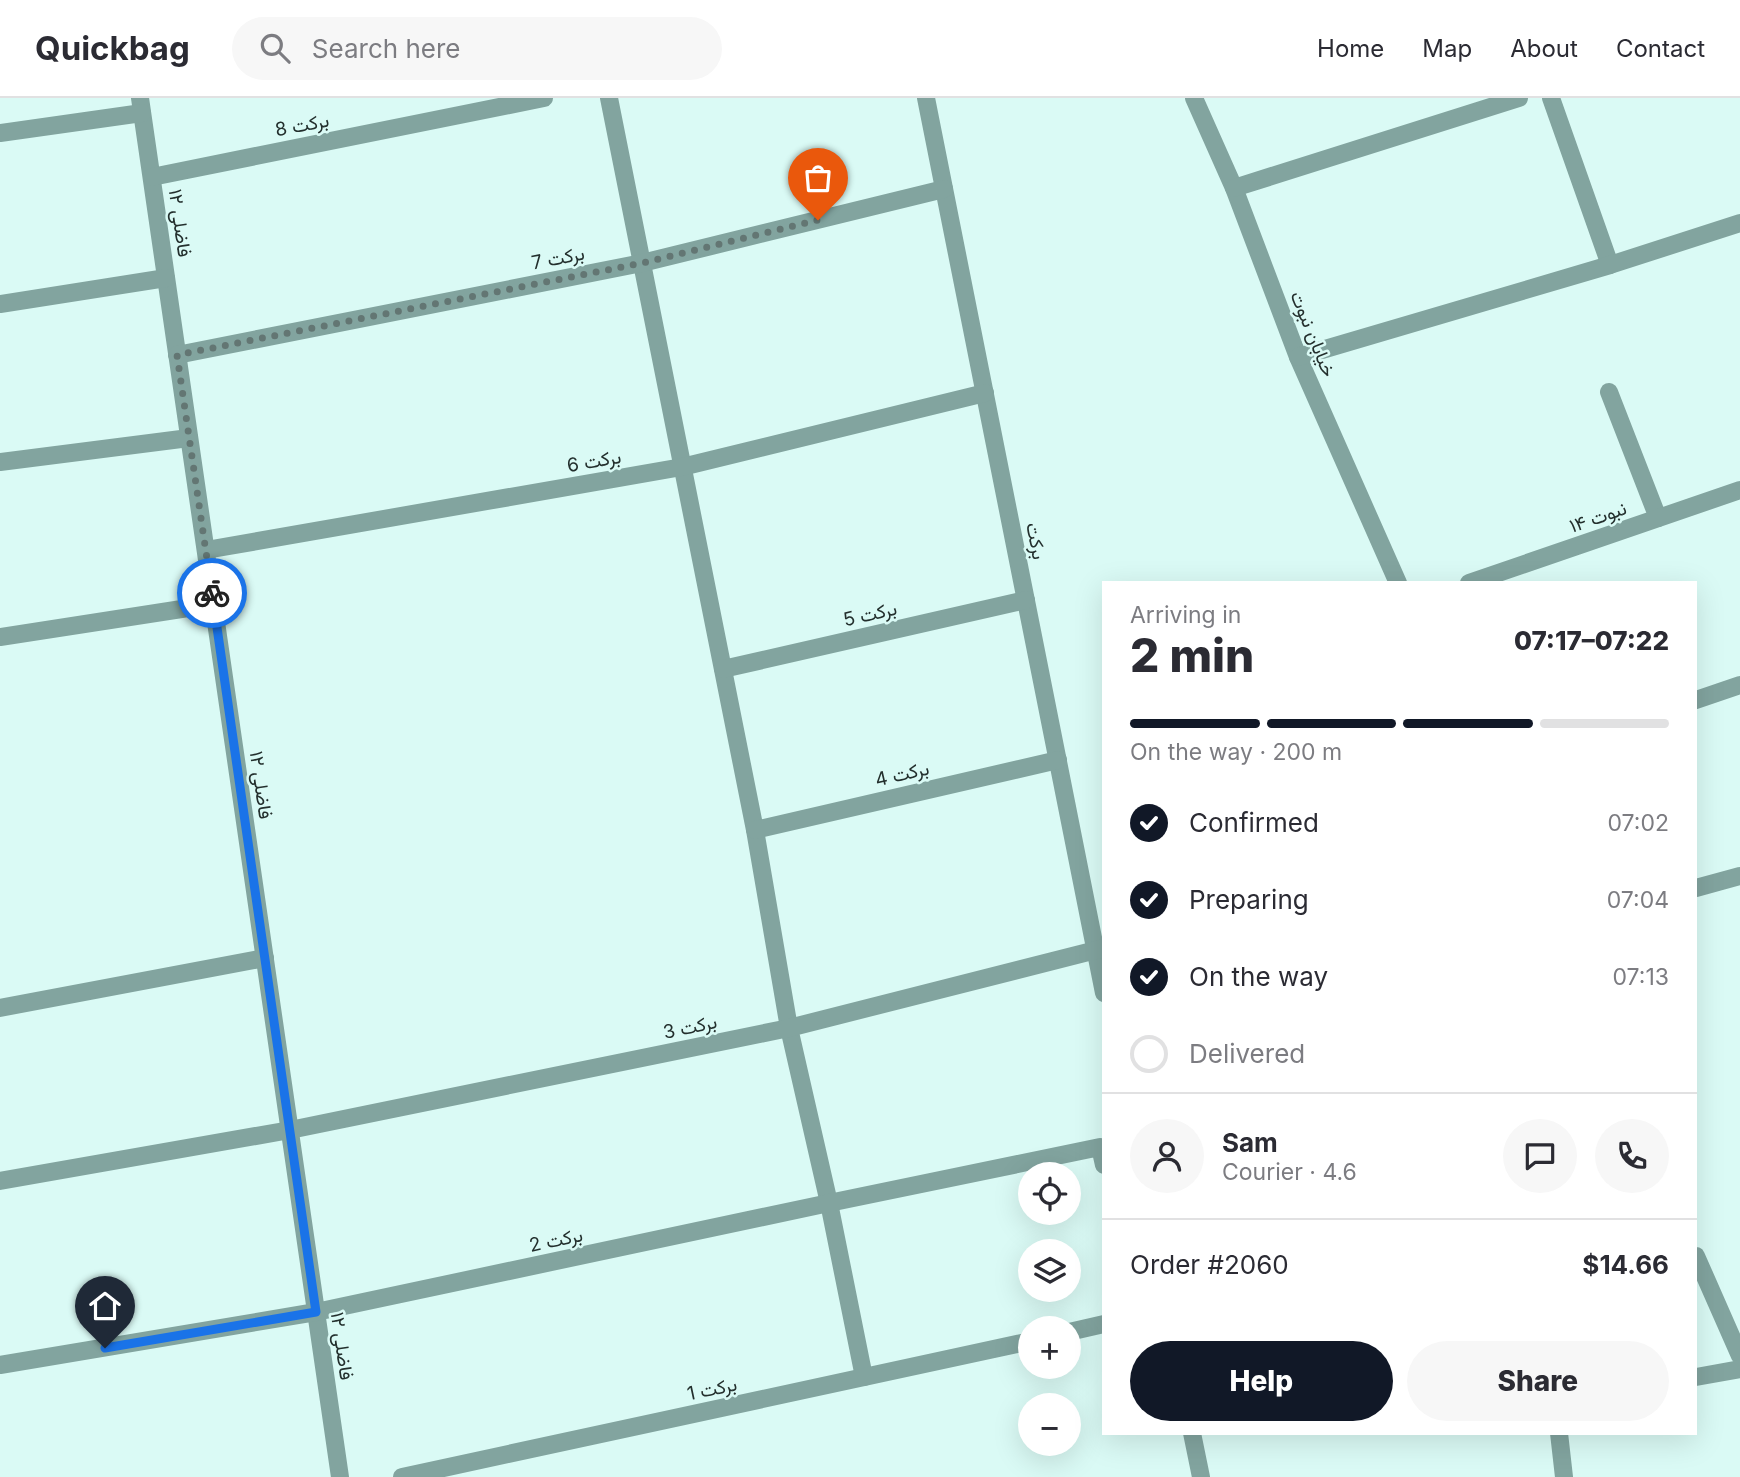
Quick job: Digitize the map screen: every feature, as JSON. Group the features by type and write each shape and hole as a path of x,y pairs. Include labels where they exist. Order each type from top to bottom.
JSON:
{"street":[{"name":"برکت 8","path":"152,177 544,98"},
{"path":"609,98 755,830 789,1028 829,1203 864,1377"},
{"name":"برکت","path":"926,98 1058,760 1100,949 1102,971"},
{"name":"خیابان نبوت","path":"1194,98 1234,188 1298,357 1397,581"},
{"path":"1234,188 1519,98"},
{"path":"1551,98 1610,265"},
{"name":"فاضلی ۱۲","path":"141,105 340,1477"},
{"path":"0,133 141,105"},
{"name":"برکت 7","path":"177,355 642,263 944,189"},
{"path":"1298,357 1610,265 1740,223"},
{"path":"0,304 166,278"},
{"path":"1609,392 1658,518"},
{"name":"برکت 6","path":"206,550 682,467 985,393"},
{"path":"0,462 189,438"},
{"name":"نبوت ۱۴","path":"1475,581 1740,490"},
{"name":"برکت 5","path":"723,669 1026,600"},
{"path":"0,637 214,604"},
{"path":"1697,700 1740,685"},
{"name":"برکت 4","path":"755,830 1058,760"},
{"path":"1697,888 1740,876"},
{"name":"برکت 3","path":"0,1181 290,1130 789,1028 1100,949"},
{"path":"0,1008 265,958"},
{"name":"برکت 2","path":"0,1365 316,1312 1100,1147 1102,1156"},
{"path":"1697,1258 1740,1356"},
{"path":"1081,1329 1102,1324"},
{"name":"برکت 1","path":"402,1477 1018,1344"},
{"path":"1697,1377 1740,1369"},
{"path":"1192,1435 1201,1477"},
{"path":"1559,1435 1564,1477"}],"way so far":[{"path":"212,593 177,355 642,263 818,220"}],"route":[{"path":"105,1348 316,1312 212,593"}]}
